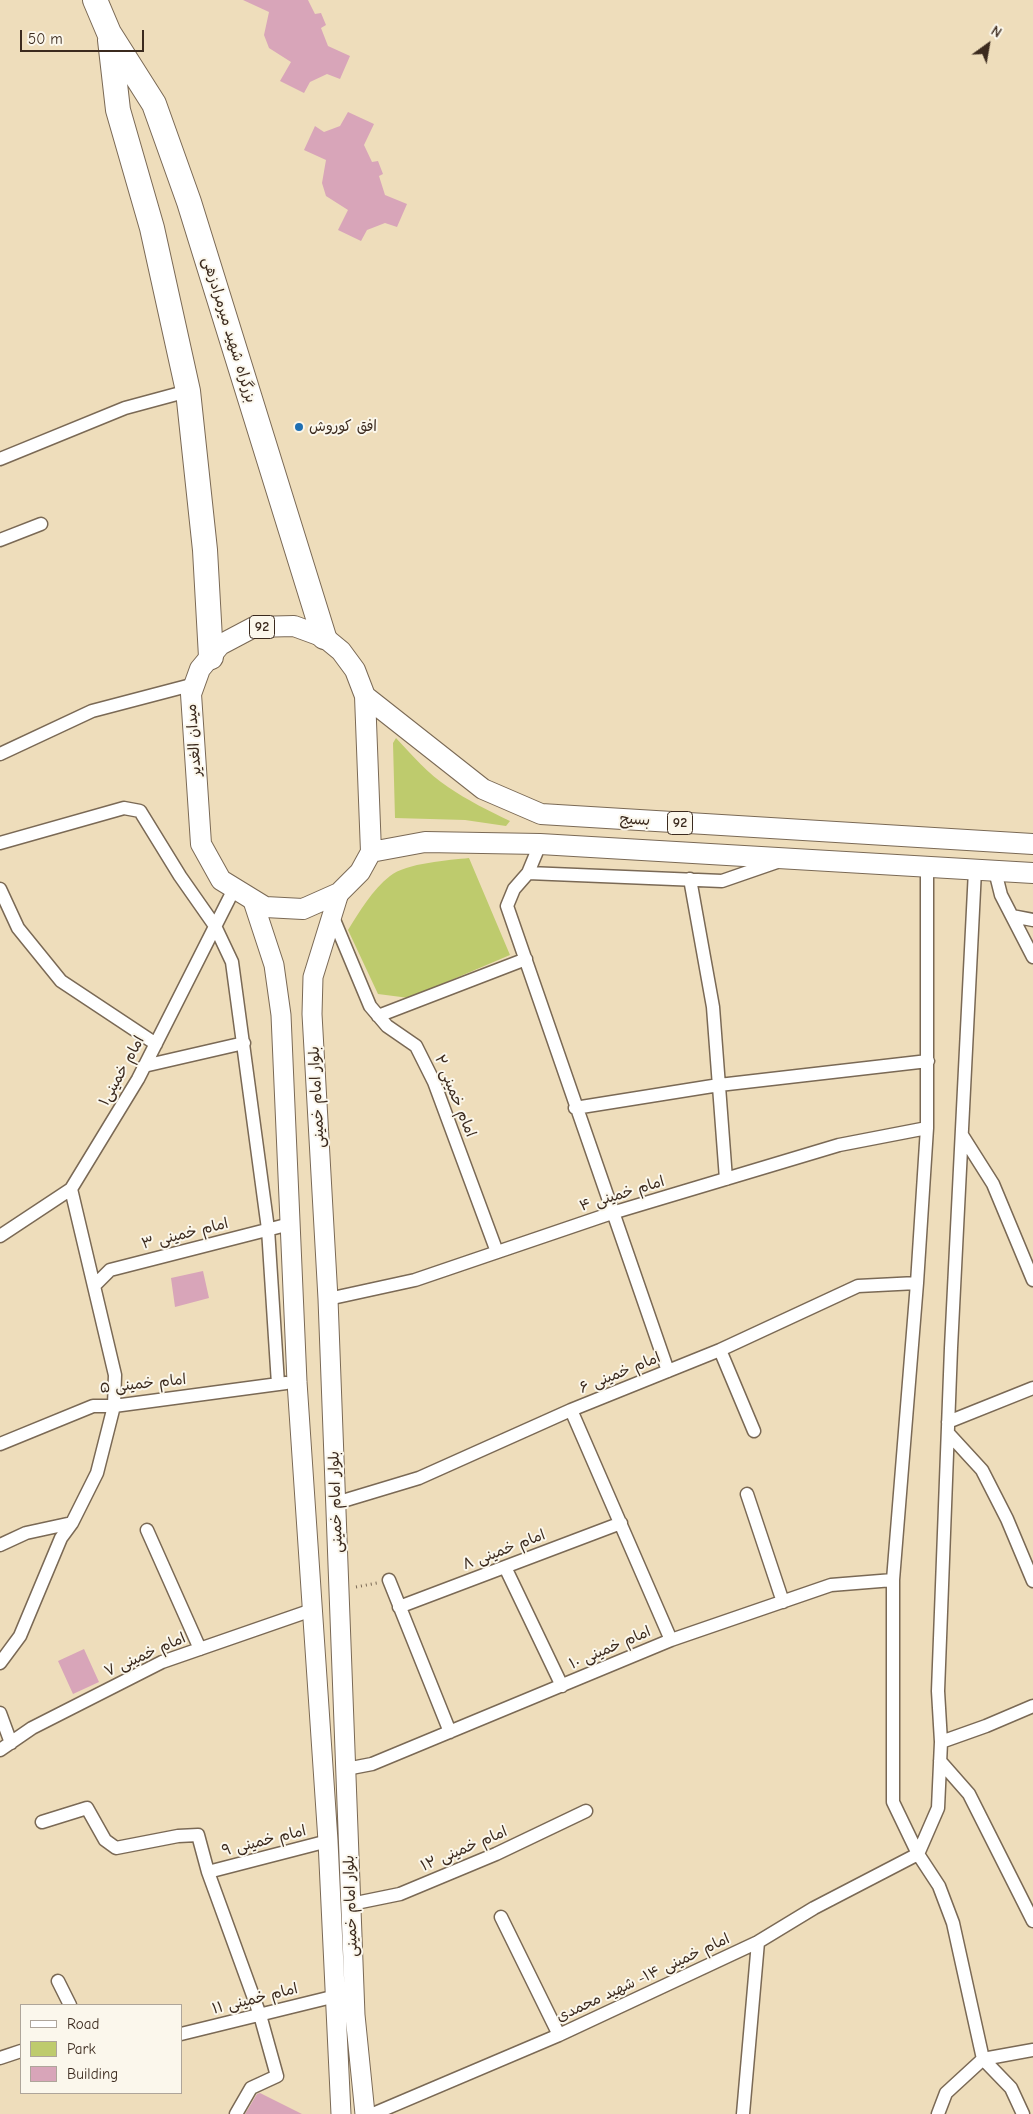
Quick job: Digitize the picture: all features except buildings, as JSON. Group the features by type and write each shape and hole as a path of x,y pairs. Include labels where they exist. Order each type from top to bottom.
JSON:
{"highway":[{"name":"بزرگراه شهید میرمرادزهی","path":"95,0 109,33 154,104 189,202 324,637"},
{"name":"بزرگراه شهید میرمرادزهی","path":"109,33 118,110 152,228 188,392 205,550 211,657"}],"main road":[{"name":"میدان الغدیر","path":"294,626 324,637 341,651 356,670 365,696 372,852 360,872 339,893 303,909 265,907 221,880 201,844 191,694 200,669 220,645 254,627 294,626"},
{"name":"بسیج","path":"365,696 483,788 541,814 1033,844"},
{"path":"540,844 541,814"},
{"name":"بسیج","path":"372,852 424,842 540,844 1033,873"},
{"name":"بلوار امام خمینی","path":"339,893 313,977 312,1014 328,1299 356,2015 365,2114"},
{"name":"بلوار امام خمینی","path":"253,901 274,965 281,1015 290,1224 288,1383 312,1610 328,1841 341,2114"},
{"path":"322,1750 345,1748"}],"street":[{"path":"0,459 125,408 188,392"},
{"path":"0,540 42,524"},
{"path":"0,754 92,710 195,684"},
{"path":"0,843 124,808 140,811 180,876 215,926 232,962 288,1383"},
{"path":"540,844 528,873 514,890 507,906 575,1108 668,1371"},
{"path":"528,873 722,881 787,858"},
{"path":"927,867 927,1128 917,1283 893,1580 892,1802 918,1854 939,1886 953,1923 983,2059 1011,2088 1023,2114"},
{"path":"985,870 1001,894 1033,957"},
{"path":"918,1854 938,1808 940,1742 938,1691 962,1136 985,870"},
{"path":"690,879 713,1007 726,1179"},
{"path":"0,889 18,928 61,981 156,1044"},
{"name":"امام خمینی۱","path":"0,1236 71,1189 91,1159 156,1044 234,889"},
{"name":"امام خمینی ۲","path":"332,915 370,1006 387,1026 416,1046 431,1075 497,1252"},
{"path":"1012,916 1033,920"},
{"path":"378,1016 526,959"},
{"path":"144,1066 244,1043"},
{"path":"575,1108 719,1085 928,1061"},
{"name":"امام خمینی ۴","path":"328,1299 415,1280 612,1213 839,1145 927,1128"},
{"path":"962,1136 993,1184 1033,1280"},
{"path":"0,1663 20,1636 61,1538 72,1523 97,1473 114,1406 116,1375 71,1189"},
{"name":"امام خمینی ۳","path":"94,1286 110,1270 290,1224"},
{"name":"امام خمینی ۶","path":"336,1503 419,1478 571,1410 720,1350 858,1286 917,1283"},
{"path":"720,1350 754,1431"},
{"name":"امام خمینی ۵","path":"0,1444 93,1406 114,1406 288,1383"},
{"path":"948,1428 1033,1388"},
{"path":"571,1410 671,1640"},
{"path":"948,1428 982,1470 1007,1519 1033,1581"},
{"path":"747,1494 783,1602"},
{"path":"0,1546 26,1533 72,1523"},
{"name":"امام خمینی ۸","path":"399,1607 621,1523"},
{"path":"147,1530 200,1649"},
{"path":"505,1567 562,1686"},
{"path":"390,1580 399,1607 450,1732"},
{"name":"امام خمینی ۱۰","path":"346,1769 372,1764 671,1640 831,1586 893,1580"},
{"name":"امام خمینی ۷","path":"0,1750 32,1728 162,1662 312,1610"},
{"path":"940,1742 986,1726 1033,1706"},
{"path":"0,1713 11,1743"},
{"path":"940,1761 969,1794 1033,1921"},
{"path":"42,1822 87,1808 105,1840 116,1848 178,1836 198,1835 208,1872 260,2015 277,2076 251,2088 236,2114"},
{"name":"امام خمینی ۱۲","path":"351,1904 400,1894 496,1854 586,1811"},
{"name":"امام خمینی ۹","path":"208,1872 328,1841"},
{"name":"امام خمینی ۱۴- شهید محمدی","path":"373,2114 559,2035 758,1942 814,1908 918,1854"},
{"path":"501,1917 559,2035"},
{"path":"746,2111 758,1942"},
{"path":"58,1982 69,2004"},
{"name":"امام خمینی ۱۱","path":"182,2034 336,1996"},
{"path":"938,2114 946,2092 983,2059 1033,2050"},
{"path":"0,2058 20,2051"}],"path":[{"path":"339,1590 390,1580"}],"green space":[{"path":"396,738 441,782 470,801 510,821 506,826 465,820 395,818 393,743"},
{"path":"469,858 510,955 409,998 378,994 348,930 362,908 372,894 390,876 397,872 417,865"}],"place":[{"name":"افق کوروش","path":"299,427"}]}
